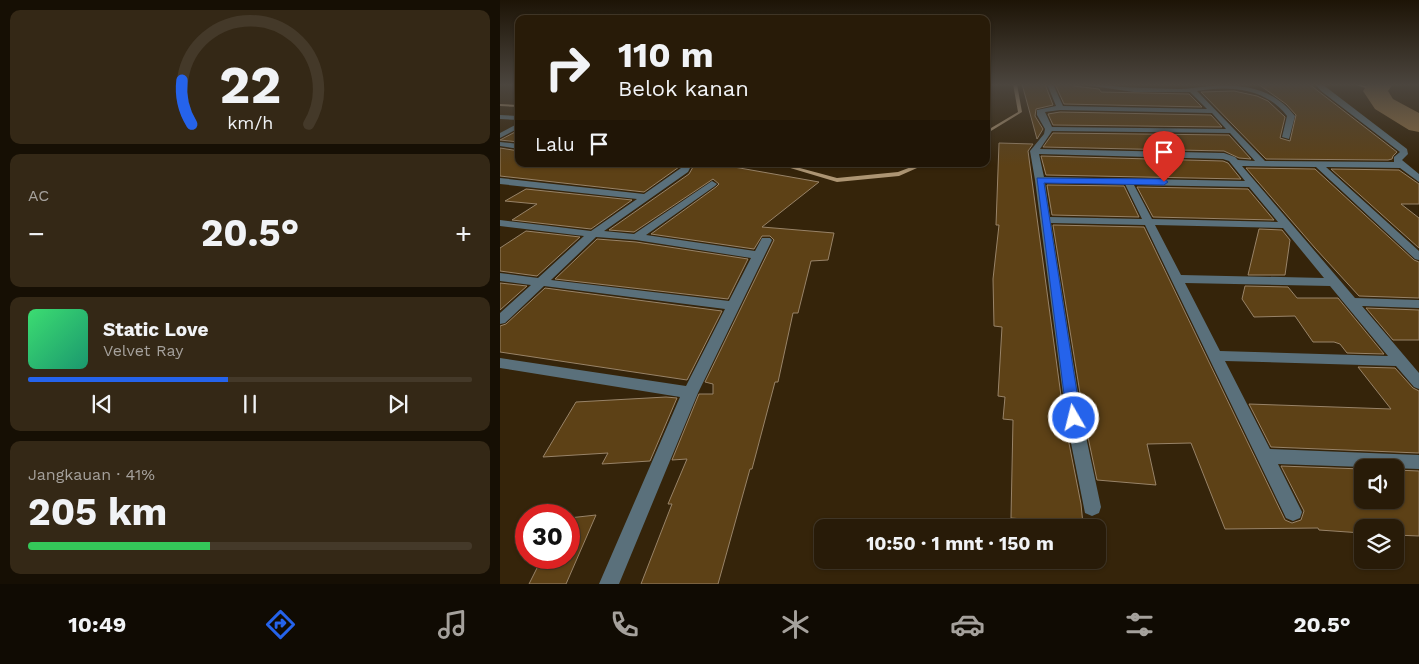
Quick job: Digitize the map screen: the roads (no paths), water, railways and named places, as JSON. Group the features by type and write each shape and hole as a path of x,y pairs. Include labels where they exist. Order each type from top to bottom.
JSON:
{"street":[{"path":"1034,151 1048,134 1049,129 1041,115 1041,111"},
{"path":"1214,111 1262,163"},
{"path":"1286,137 1291,116 1288,111"},
{"path":"1351,111 1404,151 1404,154 1396,159 1400,165 1419,179"},
{"path":"500,117 515,118"},
{"path":"500,136 515,127"},
{"path":"1049,129 1232,131"},
{"path":"500,144 515,146"},
{"path":"1034,151 1221,155 1231,158 1285,225 1419,383"},
{"path":"1034,151 1040,180 1074,418 1092,507"},
{"path":"1236,163 1400,165"},
{"path":"1318,164 1419,257"},
{"path":"500,320 593,234 686,167"},
{"path":"1040,180 1252,184"},
{"path":"500,181 644,197"},
{"path":"1128,181 1293,512"},
{"path":"636,238 712,184"},
{"path":"1045,220 1285,225"},
{"path":"500,223 636,238 757,255"},
{"path":"609,584 690,393 766,240"},
{"path":"500,276 734,306"},
{"path":"1178,279 1334,282"},
{"path":"1350,302 1419,304"},
{"path":"1215,356 1400,361"},
{"path":"500,363 690,393"},
{"path":"1265,456 1419,462"}],"waterway":[{"path":"990,131 1020,111"},
{"path":"1397,111 1419,124"},
{"path":"791,167 837,180 899,174 916,167"}]}
